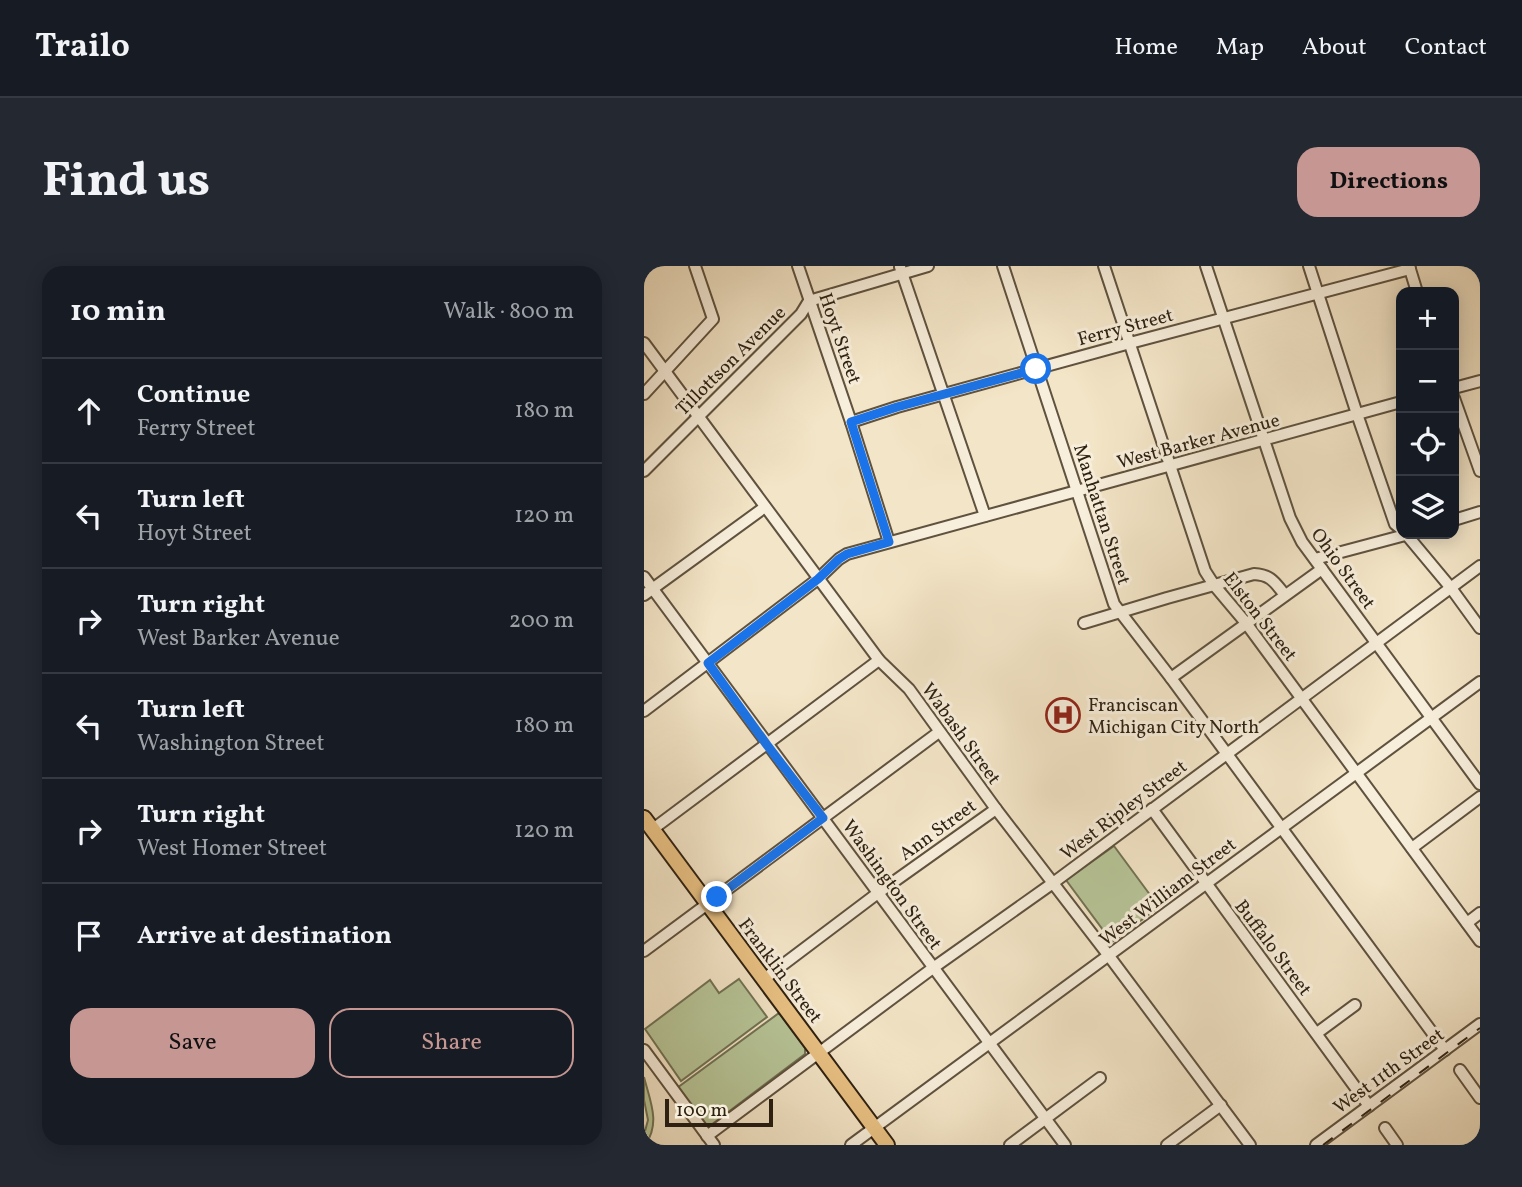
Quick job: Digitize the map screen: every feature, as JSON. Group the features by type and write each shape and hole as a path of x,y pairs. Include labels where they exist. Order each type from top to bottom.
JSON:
{"main road":[{"name":"Franklin Street","path":"648,823 887,1145"}],"street":[{"path":"644,394 713,319 695,266"},
{"name":"Hoyt Street","path":"797,266 889,542"},
{"path":"809,301 901,269 928,266"},
{"name":"Manhattan Street","path":"1003,266 1114,604 1445,1050"},
{"name":"Elston Street","path":"1104,266 1205,571 1480,941"},
{"name":"Ohio Street","path":"1206,266 1290,518 1302,542 1480,784"},
{"path":"1309,266 1396,525"},
{"path":"1409,268 1416,287"},
{"name":"Ferry Street","path":"851,422 1130,342 1409,268"},
{"path":"901,269 985,516"},
{"name":"Tillottson Avenue","path":"644,471 801,314 809,301"},
{"name":"Wabash Street","path":"644,343 879,660 909,690 1250,1145"},
{"path":"1459,387 1480,381"},
{"name":"West Barker Avenue","path":"644,711 847,554 1396,403"},
{"path":"1459,412 1480,471"},
{"path":"648,591 765,507"},
{"path":"1459,518 1480,512"},
{"path":"1171,678 1285,595 1319,564 1396,538"},
{"path":"1411,539 1480,628"},
{"name":"West Ripley Street","path":"711,1140 818,1053 1053,883 1480,566"},
{"path":"1084,623 1255,574 1272,578 1285,595"},
{"name":"Washington Street","path":"644,577 648,591 708,663 1065,1145"},
{"path":"648,823 767,745 879,660"},
{"name":"West William Street","path":"851,1145 1480,682"},
{"path":"644,951 939,732"},
{"path":"1412,848 1480,797"},
{"name":"Ann Street","path":"764,979 996,808"},
{"name":"Buffalo Street","path":"1152,809 1369,1106"},
{"path":"1466,923 1480,913"},
{"path":"1317,1033 1355,1005"},
{"name":"West 11th Street","path":"1316,1145 1480,1024"},
{"path":"644,1050 711,1140"},
{"path":"1460,1070 1480,1098"},
{"path":"1010,1145 1100,1078"},
{"path":"1167,1145 1221,1105"},
{"path":"1385,1128 1398,1145"}],"green space":[{"path":"1114,846 1159,907 1112,942 1066,880"},
{"path":"739,979 767,1017 681,1081 645,1029 710,980 719,993"},
{"path":"779,1013 805,1048 805,1054 711,1125 704,1125 677,1088"},
{"path":"644,1077 653,1120 650,1137 645,1145 644,1135 648,1120 644,1100"}],"railway":[{"path":"1323,1145 1480,1028"}],"place":[{"name":"Franciscan Michigan City North","path":"1063,715"}],"route":[{"path":"717,897 823,818 708,663 818,579 839,559 847,554 889,542 851,422 1036,369"}]}
